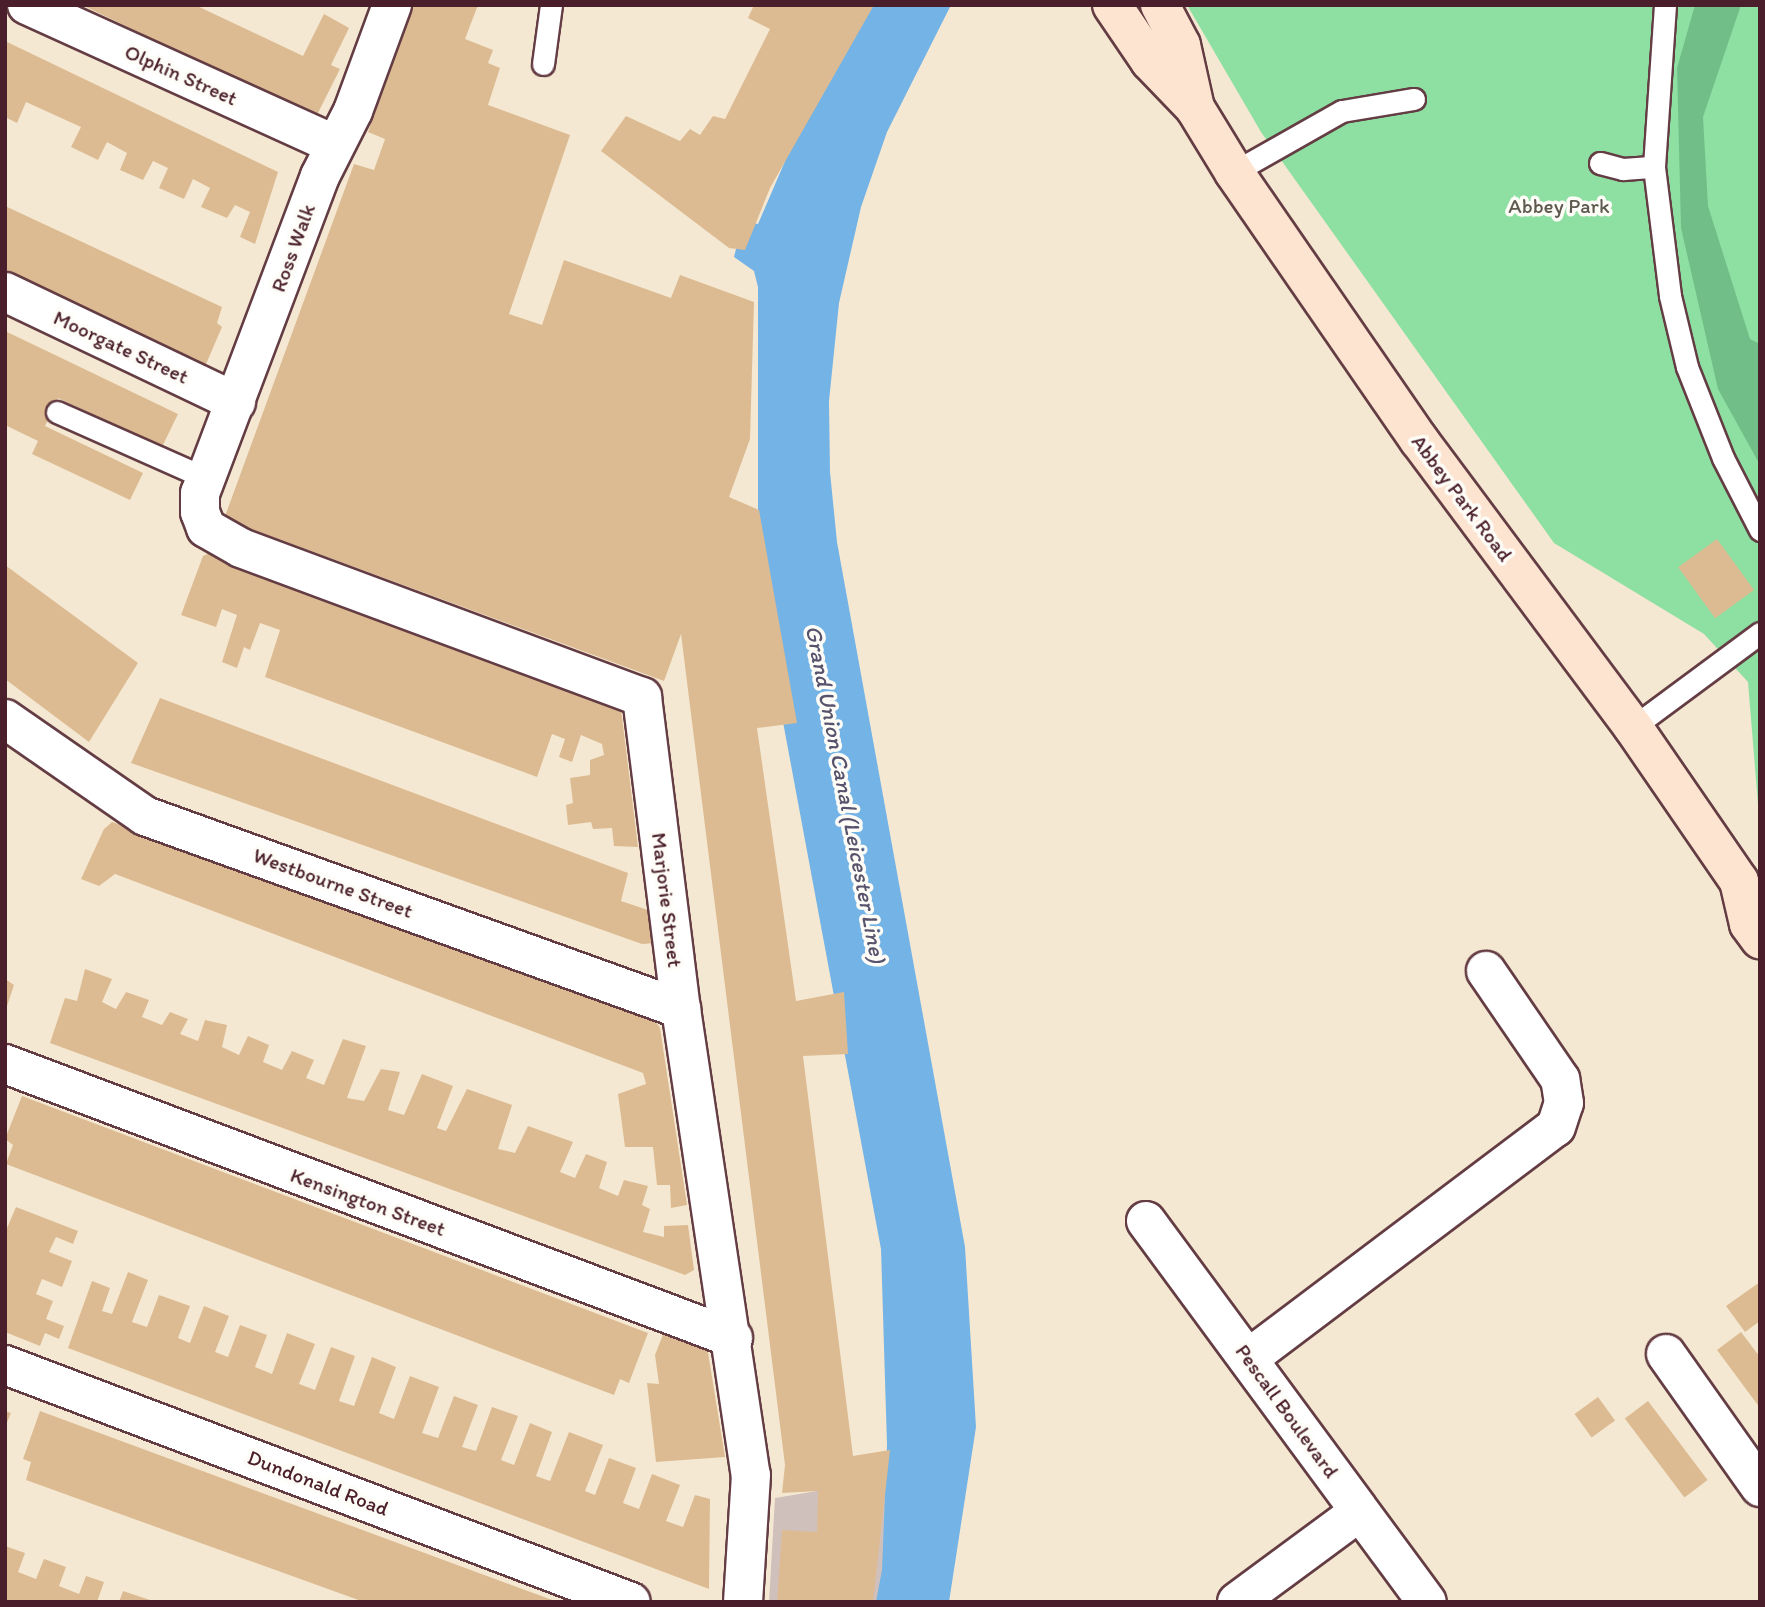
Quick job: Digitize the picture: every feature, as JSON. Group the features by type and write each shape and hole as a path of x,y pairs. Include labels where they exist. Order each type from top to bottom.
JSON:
{"main road":[{"name":"Abbey Park Road","path":"1112,5 1150,61 1195,108 1234,172 1419,440 1750,887 1749,924 1760,939"},
{"name":"Abbey Park Road","path":"1160,5 1181,45 1195,108"}],"street":[{"name":"Olphin Street","path":"27,5 335,145"},
{"name":"Ross Walk","path":"203,485 335,145 353,111 392,5"},
{"name":"Moorgate Street","path":"5,292 236,402"},
{"name":"Marjorie Street","path":"203,485 206,528 241,548 642,697 681,1009 733,1338 751,1475 743,1602"},
{"name":"Westbourne Street","path":"5,719 145,816 681,1009"},
{"path":"1249,1357 1556,1127 1564,1103 1560,1079 1486,971"},
{"name":"Kensington Street","path":"5,1064 733,1338"},
{"name":"Pescall Boulevard","path":"1146,1221 1249,1357 1359,1512 1427,1602"},
{"path":"1666,1354 1758,1477"},
{"name":"Dundonald Road","path":"5,1365 631,1602"},
{"path":"1237,1602 1359,1512"}],"lane":[{"path":"544,64 551,5"},
{"path":"1665,5 1654,167 1661,243 1687,367 1723,458 1760,530"},
{"path":"1234,172 1342,111 1414,99"},
{"path":"1600,163 1623,169 1654,167"},
{"path":"57,412 203,485"},
{"path":"1633,727 1760,633"}],"shaded area":[{"path":"895,1478 883,1602 769,1602 775,1498"}],"green space":[{"name":"Abbey Park","path":"1187,5 1760,5 1760,829 1748,682 1704,634 1554,543 1261,132"},
{"path":"1695,5 1741,5 1703,117 1708,206 1750,339 1760,344 1760,465 1718,389 1681,228 1677,68"}],"water":[{"name":"Grand Union Canal (Leicester Line)","path":"872,5 951,5 887,132 861,207 839,303 829,401 830,472 837,542 965,1247 976,1427 949,1602 876,1602 882,1570 887,1445 881,1249 749,539 758,524 758,287 754,271 734,257 743,221 758,224 801,124"}],"building":[{"path":"82,5 195,5 303,56 324,14 349,28 331,65 340,69 316,117"},
{"path":"413,5 478,5 465,39 493,50 488,63 500,68 488,105 570,135 509,314 542,325 564,260 671,298 680,275 754,302 750,439 729,497 759,510 797,723 757,728 796,1001 844,992 848,1054 803,1056 853,1456 890,1450 873,1602 777,1602 782,1530 817,1532 818,1491 782,1493 785,1465 681,634 664,681 224,519 354,164 374,170 385,139 368,132"},
{"path":"754,5 874,5 770,188 745,250 729,248 601,151 626,116 680,141 690,129 700,135 713,116 725,119 770,29 748,18"},
{"path":"5,41 278,172 255,244 240,237 250,212 235,205 227,218 201,207 210,188 193,179 184,199 159,188 168,168 153,161 143,180 120,170 127,153 107,142 98,160 71,147 81,127 26,102 17,123 5,117"},
{"path":"5,206 222,307 217,323 222,327 203,371 5,278"},
{"path":"5,331 178,414 162,447 58,398 45,426 143,473 130,500 32,454 38,441 5,425"},
{"path":"1717,539 1754,590 1715,618 1678,567"},
{"path":"212,552 620,701 638,847 614,846 612,828 593,829 591,822 568,825 566,805 573,803 570,778 590,775 590,760 604,755 602,744 581,735 572,762 559,757 565,739 552,734 537,777 265,677 280,630 260,623 250,650 244,647 237,668 222,662 237,615 222,609 216,627 181,615 203,556"},
{"path":"5,565 138,663 89,742 5,679"},
{"path":"160,698 628,873 621,901 648,910 654,943 642,944 131,763"},
{"path":"112,822 654,1019 660,1028 687,1205 671,1208 670,1185 657,1185 653,1147 625,1147 618,1094 646,1084 643,1073 115,874 99,886 81,879 104,829"},
{"path":"85,969 112,979 102,1002 116,1009 126,992 149,1000 142,1017 162,1025 170,1012 188,1019 180,1034 198,1041 205,1020 227,1025 222,1047 239,1055 248,1036 269,1045 263,1062 282,1070 292,1051 314,1060 306,1078 324,1085 343,1039 366,1046 347,1098 364,1101 381,1069 400,1072 388,1110 404,1115 422,1074 453,1086 437,1128 446,1131 467,1089 512,1105 498,1149 515,1153 528,1126 573,1142 560,1172 575,1178 586,1154 607,1162 599,1188 618,1196 624,1180 648,1186 642,1205 650,1209 643,1232 664,1237 664,1226 688,1225 694,1270 685,1275 50,1043 65,998 77,1001"},
{"path":"5,979 14,985 6,1009 5,1009"},
{"path":"22,1096 648,1333 629,1383 620,1379 614,1395 6,1164 13,1145 5,1139"},
{"path":"16,1207 78,1231 73,1244 56,1237 49,1252 72,1261 62,1287 42,1279 36,1294 53,1301 46,1319 64,1326 59,1339 45,1333 40,1346 5,1332 5,1233"},
{"path":"128,1272 148,1280 132,1322 147,1327 159,1295 190,1306 178,1338 190,1343 204,1306 229,1316 215,1352 228,1357 240,1325 267,1335 255,1367 272,1374 287,1333 315,1344 299,1384 315,1390 331,1347 355,1356 339,1401 354,1406 372,1357 396,1367 379,1413 394,1419 410,1376 439,1387 422,1433 438,1438 454,1396 478,1405 462,1447 476,1451 492,1407 518,1416 501,1460 514,1465 530,1423 552,1432 536,1476 550,1481 569,1432 603,1445 585,1491 595,1495 609,1458 636,1468 623,1503 639,1509 652,1474 680,1485 666,1521 683,1527 695,1495 710,1499 709,1589 68,1348 92,1281 110,1288 102,1311 112,1314"},
{"path":"1760,1282 1760,1321 1745,1332 1726,1306"},
{"path":"666,1327 706,1340 725,1457 656,1462 647,1383 659,1384 655,1355"},
{"path":"1741,1332 1760,1357 1760,1408 1717,1350"},
{"path":"1598,1397 1615,1420 1592,1438 1575,1414"},
{"path":"1648,1401 1708,1480 1684,1498 1625,1418"},
{"path":"5,1411 11,1413 5,1427"},
{"path":"40,1411 555,1602 364,1602 26,1480 31,1462 23,1459"},
{"path":"5,1546 25,1553 18,1572 36,1579 44,1559 66,1567 59,1586 79,1594 86,1576 104,1582 97,1602 5,1602"},
{"path":"123,1591 153,1601 153,1602 119,1602"}]}
